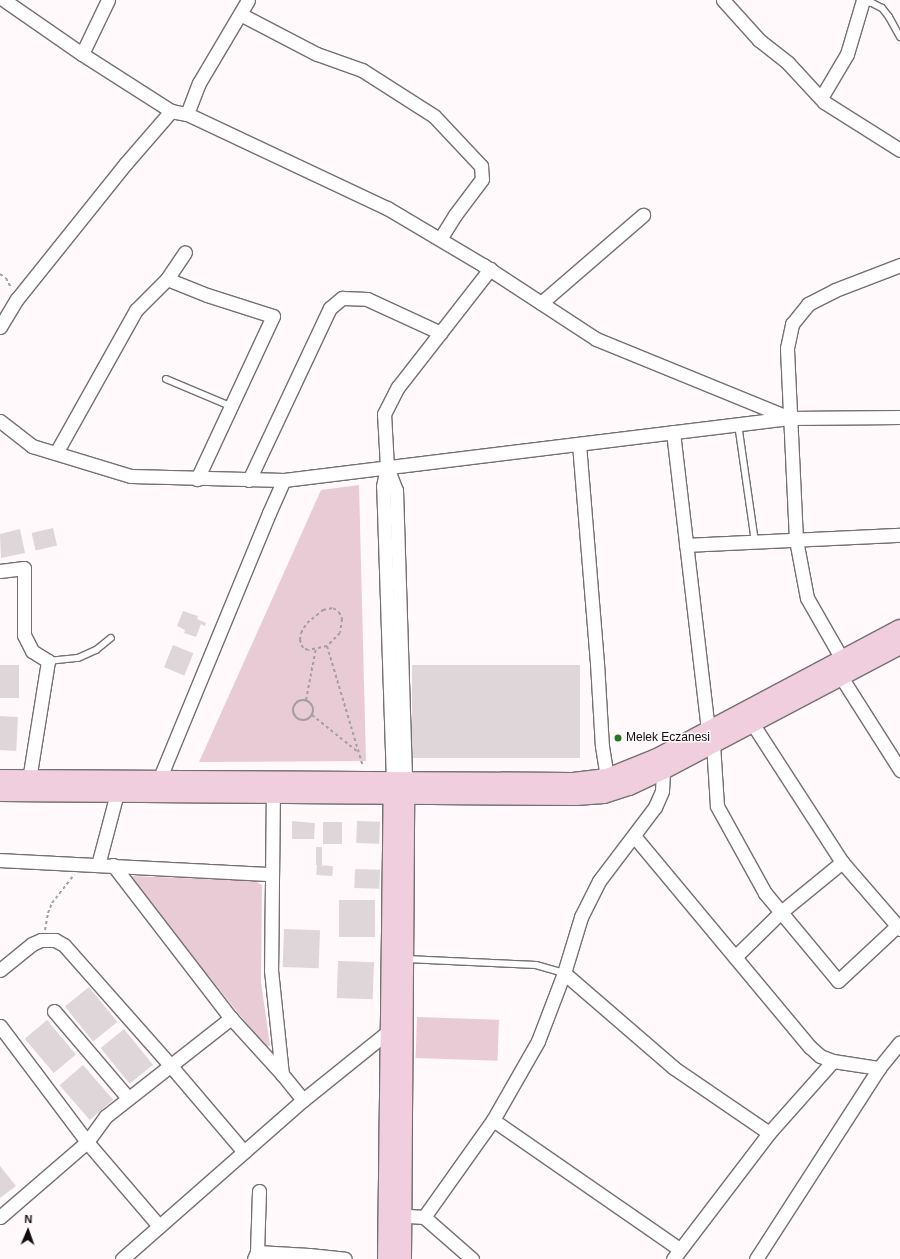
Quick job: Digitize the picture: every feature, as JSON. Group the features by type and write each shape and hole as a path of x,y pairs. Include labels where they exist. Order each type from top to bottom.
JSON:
{"main road":[{"path":"711,737 752,723 900,629"},
{"path":"0,779 159,787 399,788 576,796 604,794 629,786 660,764 839,667 900,645"},
{"path":"273,787 367,781 399,788 574,782 607,778 660,764"},
{"path":"0,792 117,793 159,787"},
{"path":"397,1025 404,959 399,788"},
{"path":"399,788 397,1215 402,1259"},
{"path":"387,1259 397,1215"}],"street":[{"path":"82,54 108,0"},
{"path":"187,114 199,83 248,0"},
{"path":"723,0 759,40 788,64 821,98 900,150"},
{"path":"821,98 847,54 863,1"},
{"path":"3,3 171,112 187,114 387,208 490,269 596,339 789,418"},
{"path":"240,14 317,54 362,70 434,116 480,166 482,179 455,214 440,239"},
{"path":"0,327 17,299 126,164 171,112"},
{"path":"541,303 643,215"},
{"path":"56,453 136,310 167,279 185,252"},
{"path":"900,265 835,290 808,304 792,324 787,348 789,418 796,540 807,598 839,667 900,770"},
{"path":"399,788 383,486 387,467 384,414 398,387 490,269"},
{"path":"167,279 206,295 273,316 197,479"},
{"path":"249,480 330,308 342,298 367,299 441,333"},
{"path":"0,421 32,446 131,476 197,479 284,480 789,418 900,417"},
{"path":"673,432 711,737 717,806 764,893 838,981 898,928 842,862 752,723"},
{"path":"580,444 602,746 607,778"},
{"path":"159,787 269,513 284,480"},
{"path":"686,545 900,535"},
{"path":"0,571 24,568 24,635 32,651 48,661 29,780"},
{"path":"424,1217 493,1120 538,1041 564,973 581,917 599,881 634,836 654,807 662,791 660,764"},
{"path":"273,787 271,970 282,1074"},
{"path":"98,865 117,793"},
{"path":"634,836 810,1047 820,1056 833,1061 880,1068"},
{"path":"0,860 271,874"},
{"path":"735,957 781,912 842,862"},
{"path":"113,866 231,1018 282,1074 303,1100"},
{"path":"0,970 32,944 45,939 55,940 64,945 244,1152"},
{"path":"564,973 674,1068 769,1133"},
{"path":"54,1011 128,1098"},
{"path":"0,1217 87,1142 106,1116 231,1018"},
{"path":"122,1259 303,1100 397,1025"},
{"path":"0,1026 87,1142 159,1226"},
{"path":"756,1259 880,1068 900,1042"},
{"path":"493,1120 676,1254 769,1133 833,1061"},
{"path":"258,1191 255,1256 309,1255 345,1259"},
{"path":"397,1215 424,1217 472,1259"}],"lane":[{"path":"863,1 872,3 882,8 889,17 900,37"},
{"path":"166,379 230,406"},
{"path":"738,424 755,542"},
{"path":"48,661 78,658 96,650 111,638"},
{"path":"404,959 536,965 564,973"}],"path":[{"path":"0,274 6,278 17,299"},
{"path":"333,608 339,612 343,626 340,633 327,646 316,648 308,650 303,648 300,640 301,633 312,618 323,610 333,608"},
{"path":"327,646 367,781"},
{"path":"306,700 316,648"},
{"path":"306,700 312,705 312,715 308,719 296,719 292,713 292,706 296,701 306,700"},
{"path":"312,715 359,753"},
{"path":"45,939 48,913 52,903 83,864"}],"shaded area":[{"path":"359,485 366,761 199,762 321,490"},
{"path":"132,876 255,881 262,885 261,982 270,1046 265,1046 129,878"},
{"path":"417,1017 499,1020 498,1061 416,1058"}],"building":[{"path":"53,528 57,546 36,550 32,533"},
{"path":"20,529 25,553 1,558 0,534"},
{"path":"183,611 198,616 197,619 206,623 205,626 201,624 196,637 184,633 185,630 177,626"},
{"path":"173,645 193,653 184,675 164,667"},
{"path":"0,665 19,665 19,698 0,698"},
{"path":"412,665 580,665 580,758 412,758"},
{"path":"0,716 18,717 16,751 0,750"},
{"path":"292,821 315,823 314,839 292,839"},
{"path":"357,821 380,822 379,844 356,843"},
{"path":"323,822 342,822 342,844 323,844"},
{"path":"316,847 322,847 322,865 316,865"},
{"path":"317,865 333,866 332,876 316,875"},
{"path":"355,869 380,870 379,889 354,888"},
{"path":"339,900 375,900 375,937 339,937"},
{"path":"284,929 320,930 319,968 283,967"},
{"path":"338,961 374,962 373,999 337,998"},
{"path":"89,987 117,1022 93,1041 65,1007"},
{"path":"47,1020 76,1054 54,1073 25,1039"},
{"path":"124,1029 153,1065 130,1084 101,1048"},
{"path":"83,1065 113,1100 90,1120 60,1085"},
{"path":"0,1166 16,1186 0,1198"}],"place":[{"name":"Melek Eczanesi","path":"618,738"}]}
